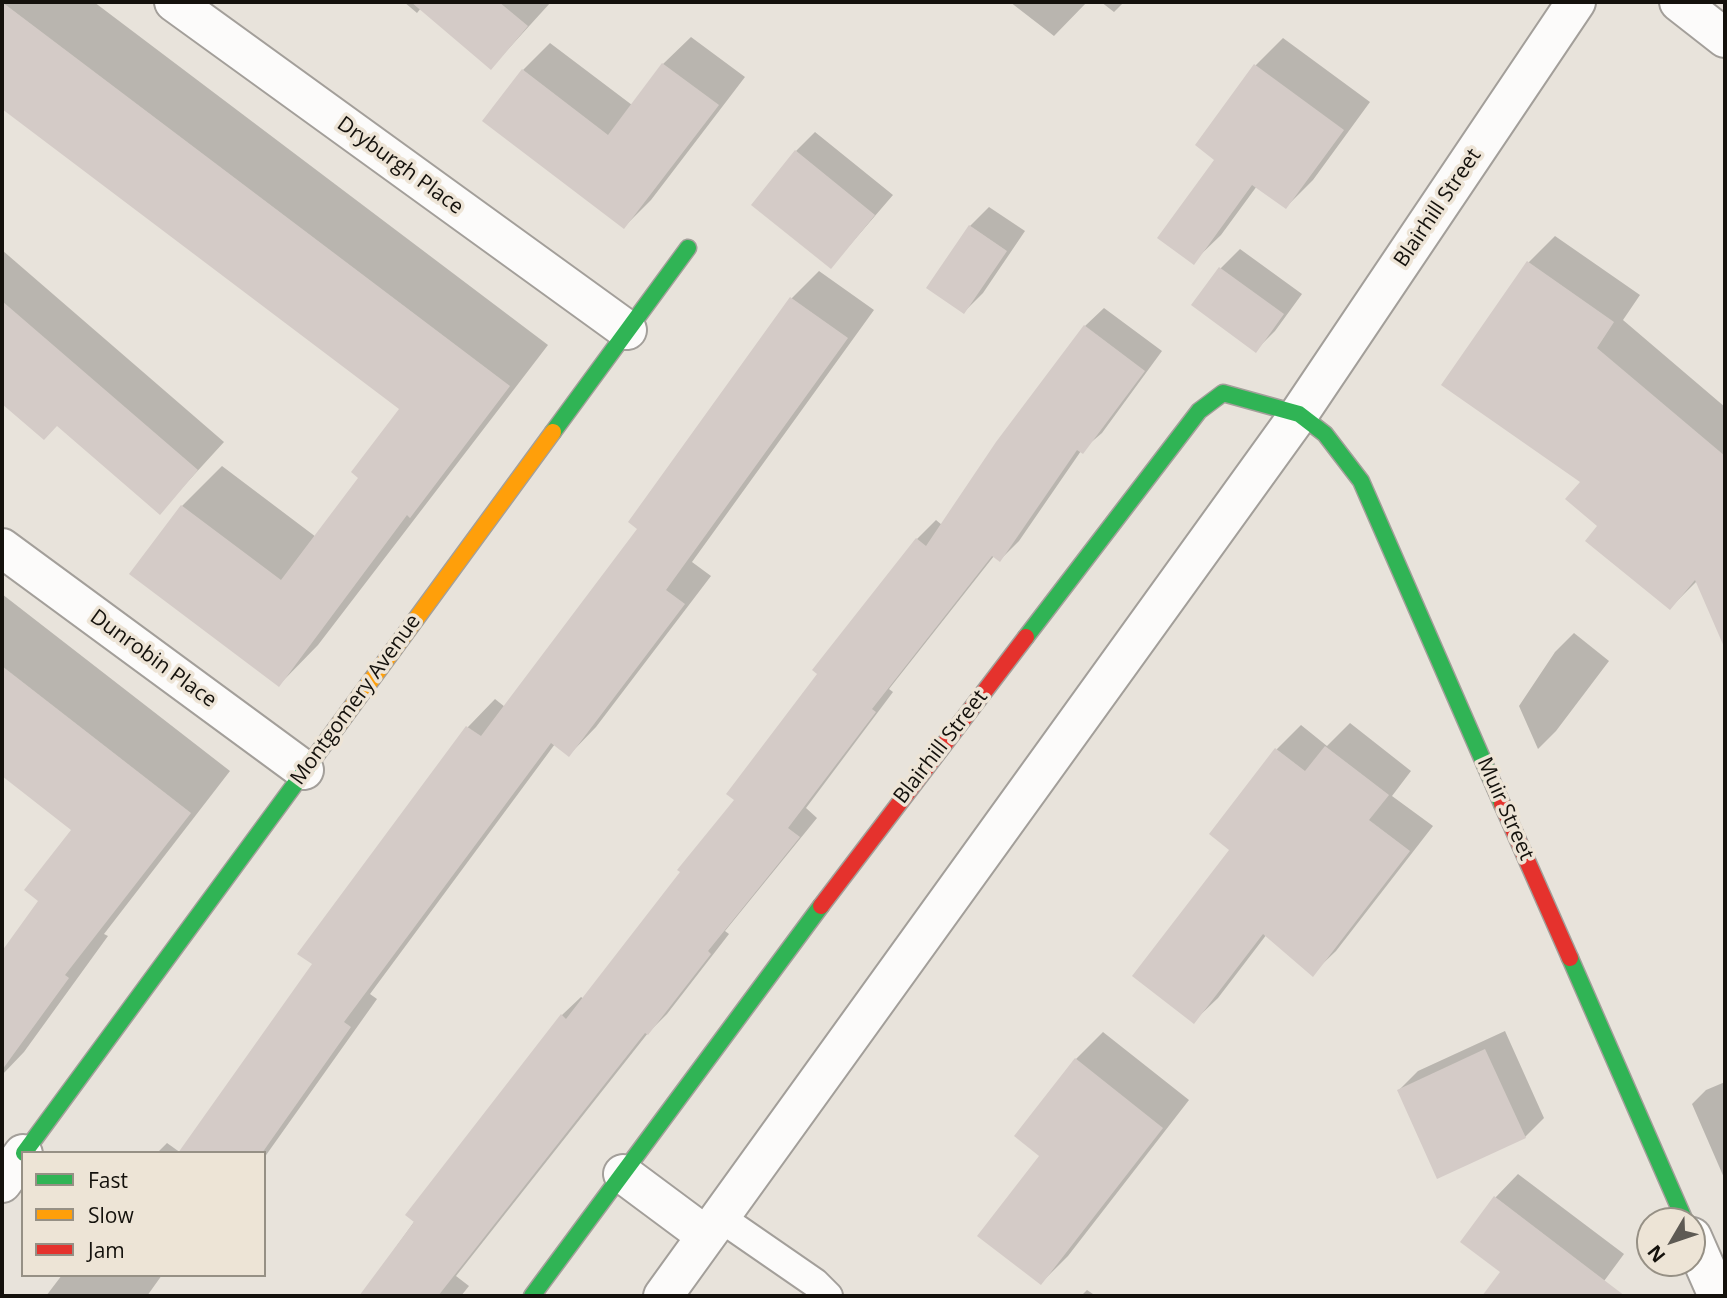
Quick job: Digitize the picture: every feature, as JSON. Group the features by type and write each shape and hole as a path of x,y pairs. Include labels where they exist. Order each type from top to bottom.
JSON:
{"street":[{"name":"Dryburgh Place","path":"174,2 626,330"},
{"name":"Blairhill Street","path":"663,1296 1300,414 1576,2"},
{"path":"1679,2 1725,38"},
{"name":"Montgomery Avenue","path":"25,1151 688,248"},
{"name":"Blairhill Street","path":"532,1296 875,832 1199,411 1223,393 1300,414"},
{"name":"Muir Street","path":"1300,414 1325,434 1361,481 1679,1207"},
{"name":"Dunrobin Place","path":"2,548 304,770"},
{"name":"Montgomery Avenue","path":"2,1183 21,1157"},
{"path":"623,1174 712,1226"},
{"path":"1706,1269 1718,1296"}],"lane":[{"path":"712,1226 815,1283 828,1296"}],"building":[{"path":"2,2 510,386 410,518 407,515 279,687 129,574 181,505 281,580 358,478 351,472 399,409 2,109"},
{"path":"411,2 499,2 528,26 491,70"},
{"path":"662,63 719,105 624,229 482,121 522,69 608,135"},
{"path":"1254,64 1344,130 1286,209 1252,185 1194,265 1157,238 1214,160 1195,145"},
{"path":"795,150 875,215 831,269 751,205"},
{"path":"969,225 1007,251 964,314 926,288"},
{"path":"1527,261 1614,322 1597,348 1725,456 1725,649 1695,580 1670,610 1585,541 1597,526 1565,499 1580,482 1441,385"},
{"path":"1219,267 1284,314 1256,353 1191,305"},
{"path":"790,297 848,338 666,590 685,604 569,757 551,743 344,1022 351,1027 263,1151 179,1151 312,964 297,954 466,726 481,736 637,529 628,522"},
{"path":"2,301 198,470 160,515 57,426 44,440 2,404"},
{"path":"1084,325 1145,371 1083,454 1077,450 1000,562 992,556 872,709 876,712 788,828 800,837 708,951 711,954 648,1035 645,1033 438,1296 359,1296 414,1222 405,1215 561,1014 566,1019 680,872 677,870 734,800 726,794 817,674 812,670 916,538 926,546 996,442"},
{"path":"2,666 191,813 65,975 69,978 2,1070 2,951 38,901 24,890 71,830 2,776"},
{"path":"1325,746 1389,795 1369,820 1410,851 1313,977 1263,934 1194,1024 1132,976 1229,850 1209,834 1275,748 1305,771"},
{"path":"1485,1049 1526,1138 1437,1179 1397,1090"},
{"path":"1075,1058 1163,1128 1041,1285 977,1236 1039,1156 1014,1136"},
{"path":"1494,1196 1625,1296 1482,1296 1500,1272 1460,1242"}],"traffic: fast":[{"path":"553,432 688,248"},
{"path":"1026,637 1199,411 1223,393 1299,414 1325,434 1361,481 1502,804"},
{"path":"25,1151 337,727"},
{"path":"532,1296 821,906"},
{"path":"1570,958 1679,1207"}],"traffic: slow":[{"path":"337,727 553,432"}],"traffic: jam":[{"path":"821,906 1026,637"},
{"path":"1502,804 1570,958"}]}
